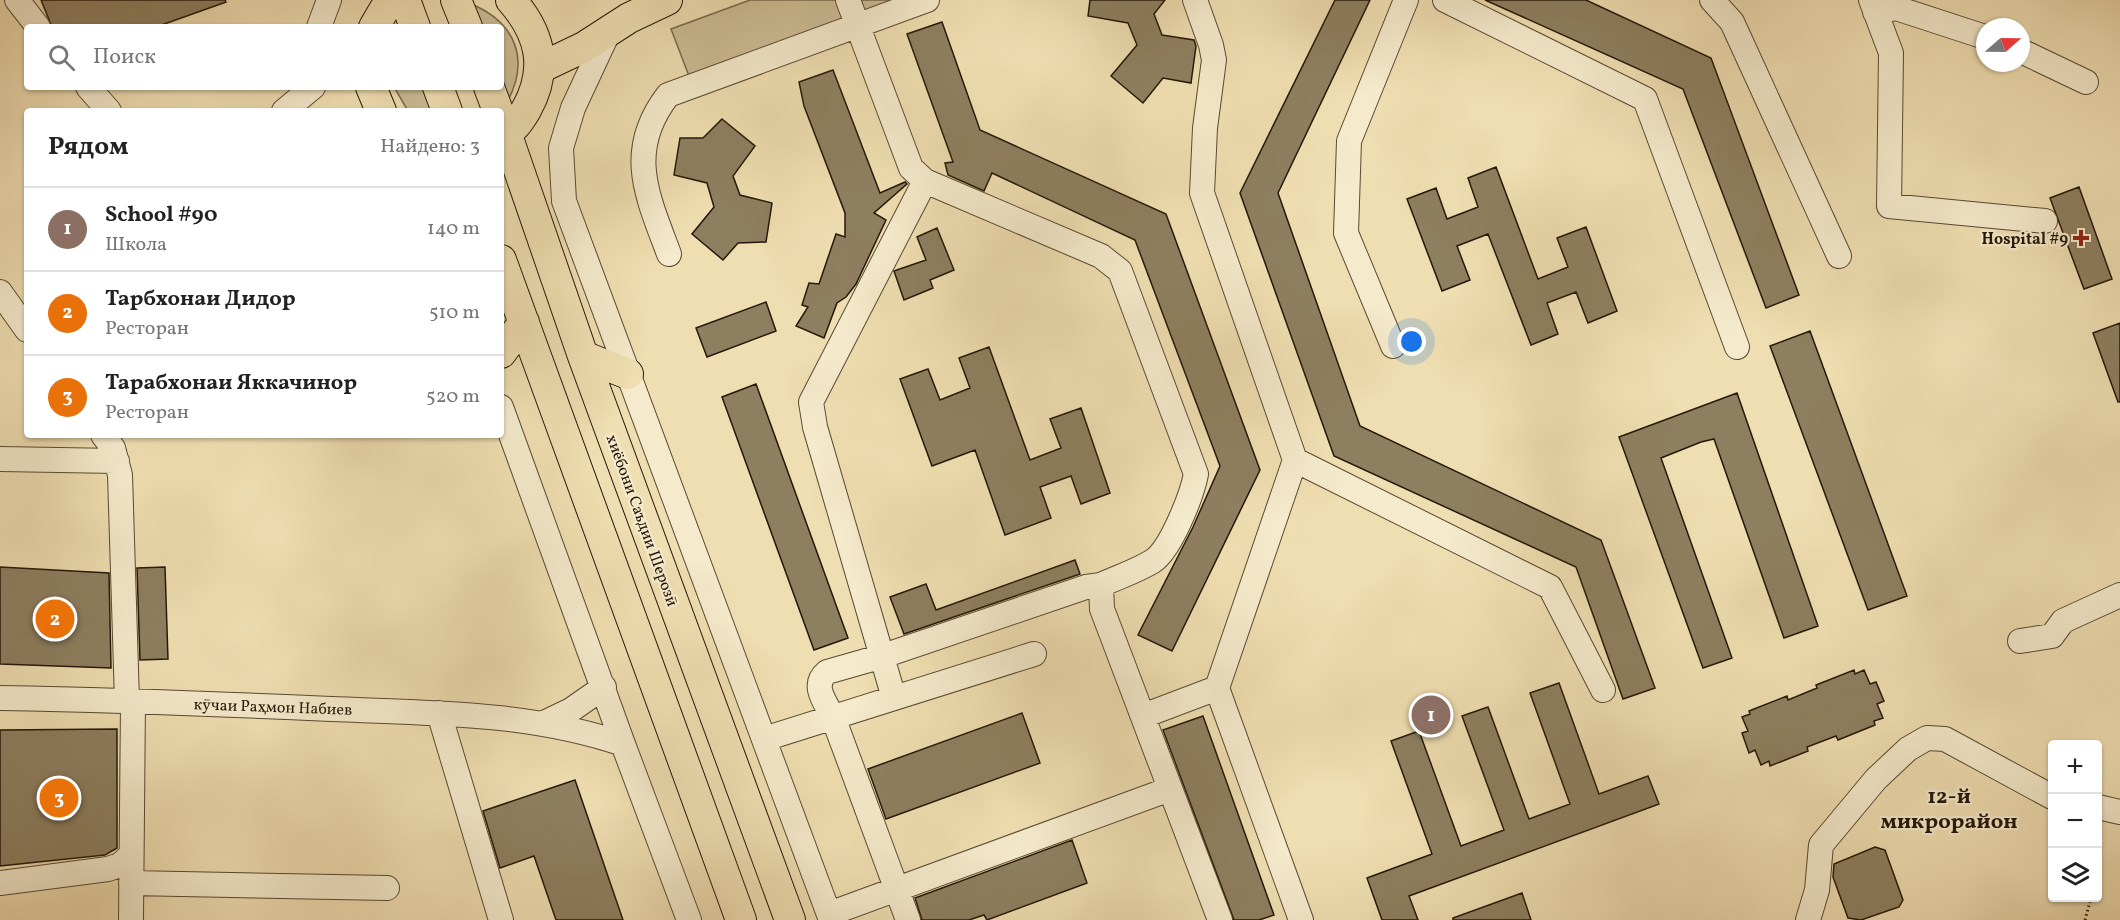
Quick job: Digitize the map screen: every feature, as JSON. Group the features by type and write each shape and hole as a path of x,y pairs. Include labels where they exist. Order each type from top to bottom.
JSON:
{"main road":[{"path":"375,24 384,10 395,0"},
{"path":"405,0 414,24"},
{"path":"456,0 465,24"},
{"path":"504,124 521,117 535,94 540,68 537,42 526,17 511,0"},
{"path":"540,68 584,47 629,18 667,0"},
{"path":"371,90 380,108"},
{"path":"439,90 446,108"},
{"name":"хиёбони Саъдии Шерозӣ","path":"490,90 496,108"},
{"name":"хиёбони Саъдии Шерозӣ","path":"504,131 583,356 790,920"},
{"path":"504,268 741,920"},
{"path":"504,349 524,322"},
{"path":"583,356 628,374"}],"street":[{"path":"17,0 36,24"},
{"path":"320,24 329,0"},
{"path":"848,0 911,168 925,181 1101,256 1120,271 1196,474 1193,490 1162,553 1153,561 1101,585 883,657 827,672 820,678 818,686 833,717 908,920"},
{"path":"669,254 647,194 643,148 652,116 668,95 857,23 927,0"},
{"path":"1195,0 1214,60 1205,128 1202,193 1296,460 1217,688 1301,920"},
{"path":"1393,346 1346,233 1349,141 1406,0"},
{"path":"1445,0 1645,99 1737,348"},
{"path":"1712,0 1732,22 1839,256"},
{"path":"1976,35 1896,8 1873,6 1891,53 1889,206 2045,222"},
{"path":"608,33 573,108 561,148 564,201 830,917 896,890 1170,789"},
{"path":"2030,55 2086,82"},
{"path":"91,90 106,108"},
{"path":"283,108 292,90"},
{"path":"286,108 309,90"},
{"path":"894,698 814,427 812,402 925,181"},
{"path":"0,292 24,326"},
{"path":"504,415 604,687 622,744 689,920"},
{"path":"105,438 117,461 130,701 131,920"},
{"path":"0,459 117,461"},
{"path":"1296,460 1550,587 1603,690"},
{"path":"1101,585 1102,609 1220,920"},
{"path":"2020,641 2052,636 2063,621 2120,595"},
{"path":"764,739 1034,654"},
{"path":"546,722 571,710 604,687"},
{"path":"1143,716 1217,688"},
{"name":"кӯчаи Раҳмон Набиев","path":"0,698 439,713 546,722 622,744"},
{"path":"439,713 501,920"},
{"path":"1808,920 1817,890 1821,845 1876,779 1908,749 1927,738 1945,739 2048,795"},
{"path":"2102,808 2120,812"},
{"path":"0,883 108,869 120,866 131,855"},
{"path":"131,883 387,888"}],"path":[{"path":"2085,920 2090,902"}],"shaded area":[{"path":"750,0 895,0 689,76 671,29"},
{"path":"469,3 485,11 501,24 477,24"},
{"path":"504,28 515,44 518,58 514,88 506,104 502,90 504,90"},
{"path":"396,90 427,90 434,108 406,108"}],"building":[{"path":"41,0 225,0 226,2 164,24 51,24"},
{"path":"1090,0 1165,0 1154,14 1162,35 1194,40 1196,46 1191,83 1163,78 1143,103 1111,76 1137,45 1128,23 1088,16"},
{"path":"1335,0 1370,0 1278,193 1360,426 1601,540 1655,688 1623,699 1576,567 1334,456 1240,193"},
{"path":"1485,0 1586,0 1711,58 1799,295 1766,308 1683,89"},
{"path":"942,22 980,130 1166,214 1260,470 1172,651 1138,635 1193,527 1220,466 1135,240 992,173 984,191 948,175 945,163 953,162 907,34"},
{"path":"833,70 880,193 905,182 907,184 874,213 886,220 856,284 846,297 837,303 824,338 796,326 808,307 802,305 809,283 819,284 836,234 845,237 845,213 804,106 799,82"},
{"path":"722,119 755,146 733,176 740,195 772,203 766,242 738,243 723,260 692,234 714,207 707,183 674,175 680,138 703,138"},
{"path":"1496,167 1538,279 1568,267 1557,238 1586,227 1617,311 1588,323 1576,292 1547,303 1558,334 1531,345 1488,234 1457,246 1470,280 1442,291 1407,199 1436,188 1447,219 1478,207 1468,178"},
{"name":"Hospital #9","path":"2079,187 2112,279 2084,289 2050,198"},
{"path":"937,228 954,270 930,280 933,288 904,300 894,271 926,260 917,237"},
{"path":"766,302 776,331 707,357 696,328"},
{"path":"2120,323 2120,402 2118,402 2093,333"},
{"path":"1810,331 1907,596 1868,610 1770,346"},
{"path":"989,347 1030,460 1061,448 1050,419 1081,408 1110,493 1081,504 1071,476 1040,487 1051,518 1005,535 975,450 932,466 900,379 928,369 940,400 970,388 959,358"},
{"path":"756,384 848,638 814,650 722,397"},
{"path":"1737,393 1818,626 1784,638 1714,439 1701,442 1661,458 1732,658 1703,668 1619,437"},
{"path":"1075,560 1080,574 904,634 890,597 926,584 936,610"},
{"path":"0,567 109,573 111,668 0,664"},
{"path":"165,567 168,659 140,660 137,568"},
{"path":"1854,670 1855,674 1864,670 1870,684 1876,682 1884,701 1877,704 1883,718 1874,721 1875,725 1838,740 1836,736 1807,747 1808,751 1770,766 1769,761 1761,765 1755,750 1749,753 1742,733 1748,731 1742,717 1750,714 1749,711 1787,696 1788,700 1817,688 1816,685"},
{"path":"1559,683 1599,794 1648,776 1659,804 1409,896 1418,920 1382,920 1367,878 1432,854 1391,741 1419,731 1461,846 1504,830 1462,716 1488,707 1529,819 1570,804 1530,693"},
{"path":"1022,713 1040,763 886,819 868,769"},
{"path":"1203,716 1274,915 1259,920 1234,920 1163,730"},
{"path":"117,729 117,848 105,855 0,866 0,730"},
{"path":"575,780 623,920 556,920 534,856 500,868 483,811"},
{"path":"1072,840 1087,883 987,920 984,915 969,920 922,920 915,898"},
{"path":"1875,847 1885,850 1903,900 1899,907 1861,920 1848,918 1833,877 1834,864"},
{"path":"1522,893 1531,920 1453,920 1453,918"}],"place":[{"name":"Hospital #9","path":"2081,238"},
{"name":"Тарбхонаи Дидор","path":"55,619"},
{"name":"School #90","path":"1431,715"},
{"name":"Тарабхонаи Яккачинор","path":"59,798"}],"district":[{"name":"12-й микрорайон","path":"1949,808"}]}
